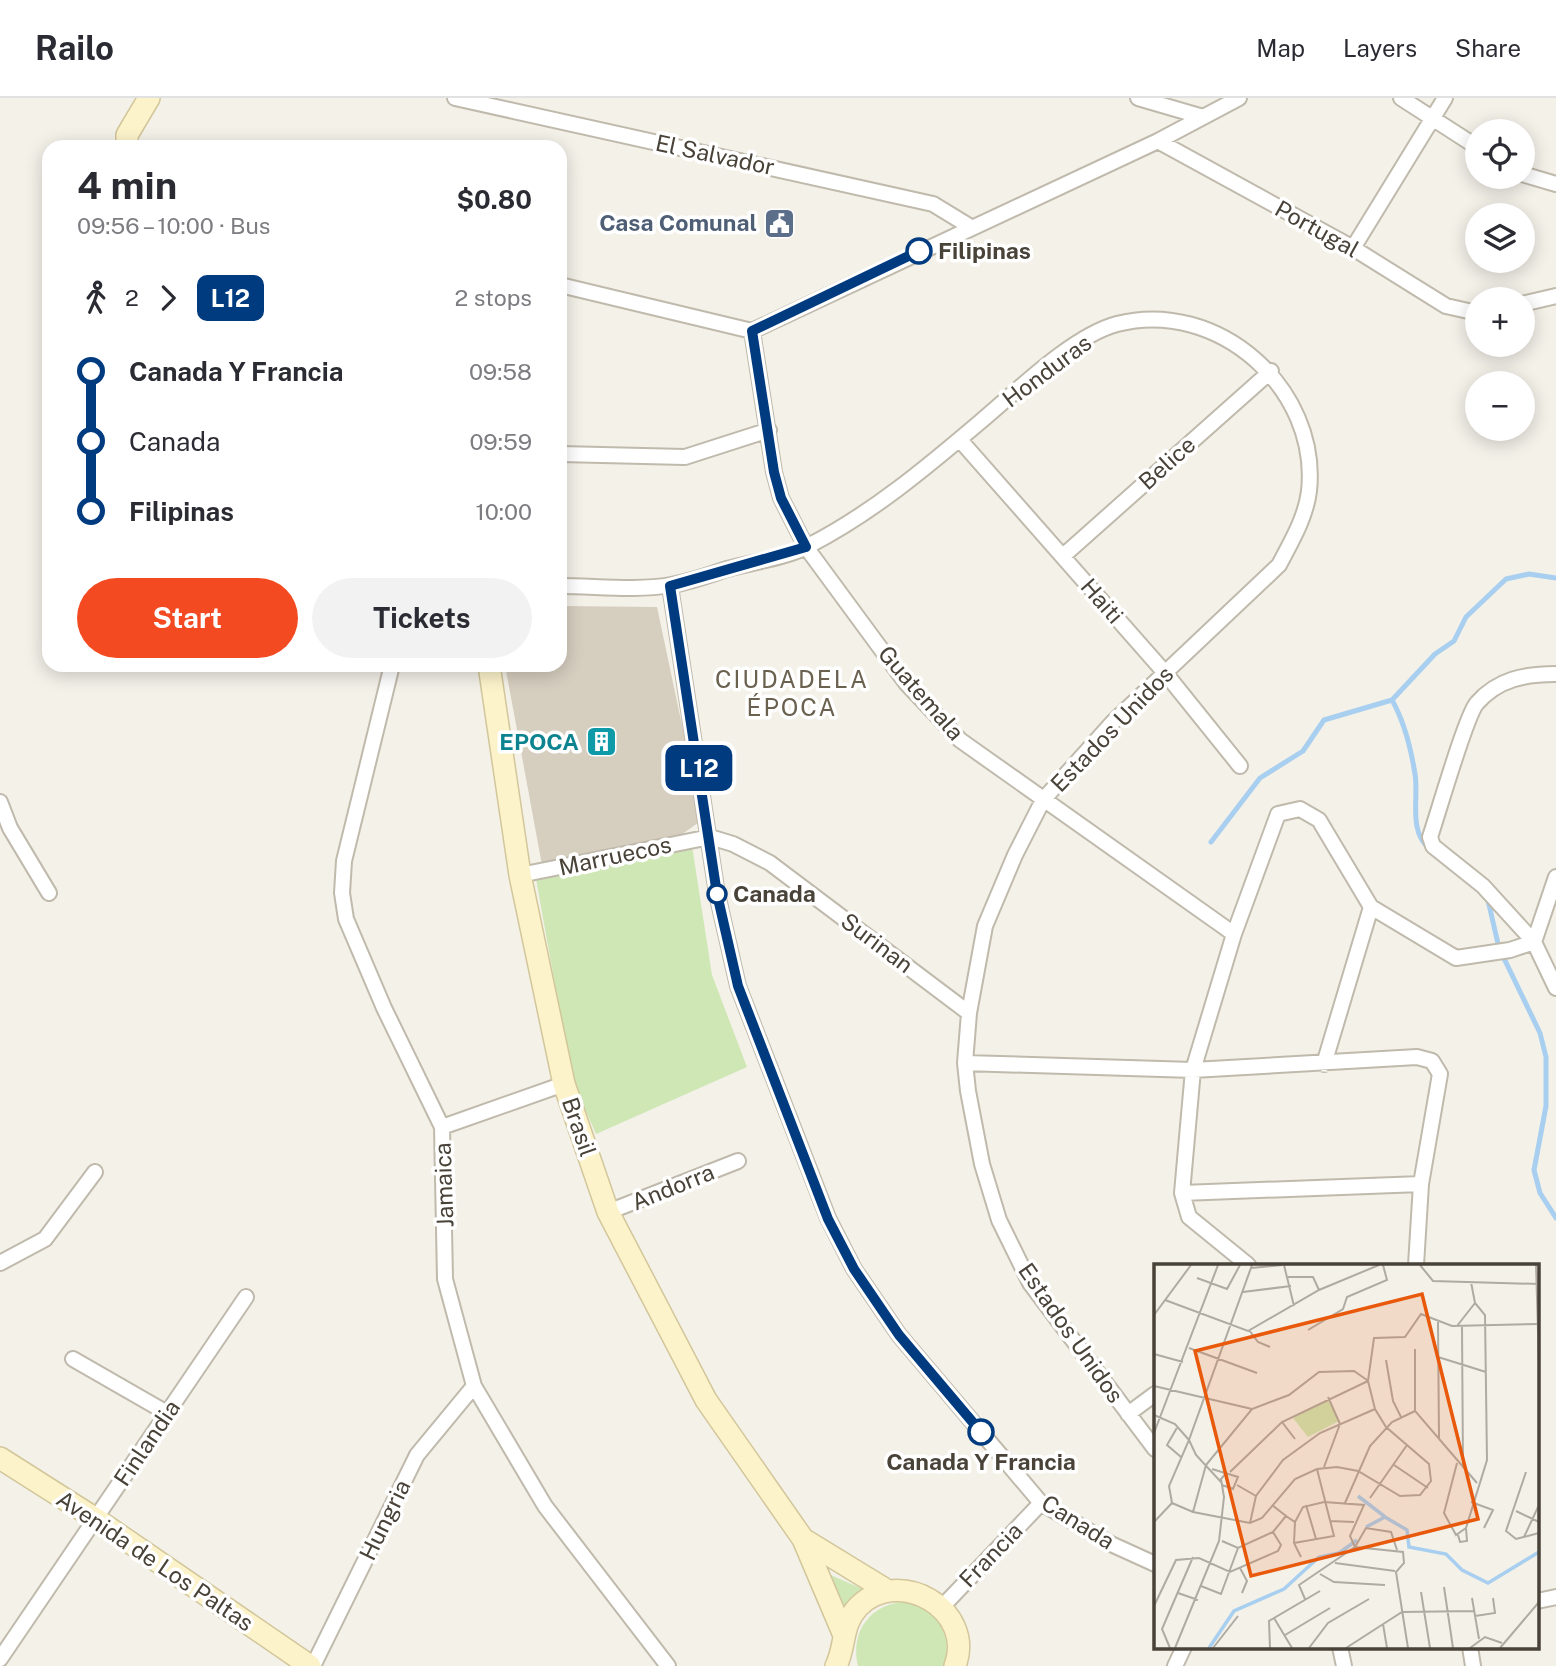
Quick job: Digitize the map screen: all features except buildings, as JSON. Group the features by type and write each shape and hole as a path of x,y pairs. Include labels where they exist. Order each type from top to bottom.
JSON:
{"street":[{"path":"127,140 127,135 149,98"},
{"name":"El Salvador","path":"455,98 933,204 969,226"},
{"path":"1138,98 1203,117"},
{"path":"567,287 752,331 969,226 1158,141 1239,98"},
{"path":"1401,98 1465,139"},
{"path":"1353,248 1445,98"},
{"name":"Portugal","path":"1158,141 1353,248 1446,306 1465,310"},
{"path":"1535,178 1556,184"},
{"path":"1535,301 1556,296"},
{"name":"Honduras","path":"567,586 670,586 806,547 880,503 960,440 1054,360 1117,324 1165,321 1208,329 1228,338 1271,371 1304,434 1309,493"},
{"name":"Guatemala","path":"752,331 774,472 781,498 806,547 906,684 960,740 1234,934"},
{"name":"Belice","path":"1063,556 1271,371"},
{"path":"567,454 685,457 769,430"},
{"name":"Haiti","path":"960,440 1166,674 1240,765"},
{"name":"Estados Unidos","path":"1154,1449 1030,1283 999,1220 982,1164 965,1063 969,1013 985,926 1043,800 1113,722 1279,565 1297,532 1309,493"},
{"name":"Canada","path":"670,586 717,894 738,986 828,1219 854,1269 899,1335 1041,1503 1111,1544 1154,1564"},
{"name":"Jamaica","path":"389,672 344,862 342,893 346,919 384,1009 442,1127 445,1279 474,1386 545,1506 668,1666"},
{"name":"Brasil","path":"490,672 520,875 564,1084 608,1212 706,1400 803,1539 843,1633"},
{"path":"1556,674 1531,674 1499,684 1475,705 1430,837 1433,846 1483,886 1534,942 1556,988"},
{"path":"0,802 10,828 49,893"},
{"path":"1247,1264 1189,1217 1182,1193 1194,1070 1234,934 1278,814 1300,809 1319,820 1371,908 1456,958 1510,950 1534,942"},
{"name":"Marruecos","path":"520,875 710,837"},
{"name":"Surinan","path":"710,837 733,844 770,863 969,1013"},
{"path":"1534,942 1556,877"},
{"path":"1324,1064 1371,908"},
{"path":"965,1063 1194,1070 1418,1057 1432,1061 1440,1074 1421,1184 1416,1264"},
{"path":"442,1127 564,1084"},
{"name":"Andorra","path":"608,1212 738,1161"},
{"path":"0,1263 45,1239 95,1172"},
{"path":"1182,1193 1421,1184"},
{"name":"Finlandia","path":"0,1659 246,1297"},
{"path":"73,1359 167,1413"},
{"name":"Hungria","path":"311,1666 417,1455 474,1386"},
{"path":"1128,1414 1154,1395"},
{"name":"Avenida de Los Paltas","path":"0,1458 96,1519 311,1666"},
{"name":"Francia","path":"942,1607 1041,1503"},
{"name":"Brasil","path":"803,1539 888,1591"},
{"path":"841,1662 843,1633 860,1606 873,1596 888,1591 907,1590 926,1596 942,1607 952,1623 958,1641 958,1664"},
{"path":"1538,1601 1556,1597"},
{"path":"1175,1666 1184,1648"},
{"path":"1340,1648 1344,1666"},
{"path":"1469,1648 1473,1666"}],"green space":[{"path":"692,846 712,975 747,1067 596,1134 572,1079 536,879"},
{"path":"826,1573 865,1590 855,1594 841,1616"},
{"path":"903,1602 926,1609 940,1623 946,1642 946,1666 858,1666 857,1642 865,1623 880,1609"}],"waterway":[{"path":"1429,848 1416,823 1416,783 1412,755 1392,700 1435,654 1454,641 1466,617 1506,579 1529,574 1556,578"},
{"path":"1211,842 1260,778 1303,751 1324,720 1392,700"},
{"path":"1487,896 1499,948 1540,1033 1546,1057 1546,1106 1534,1170 1540,1193 1556,1218"}],"bus line":[{"name":"L12","path":"919,251 752,331 774,472 781,498 806,547 670,586 717,894 738,986 793,1134 828,1219 854,1269 899,1335 981,1432"}],"place":[{"name":"Casa Comunal","path":"780,223"},
{"name":"Filipinas","path":"919,251"},
{"name":"EPOCA","path":"602,742"},
{"name":"Canada","path":"717,894"},
{"name":"Canada Y Francia","path":"981,1432"}],"district":[{"name":"CIUDADELA ÉPOCA","path":"792,694"}]}
